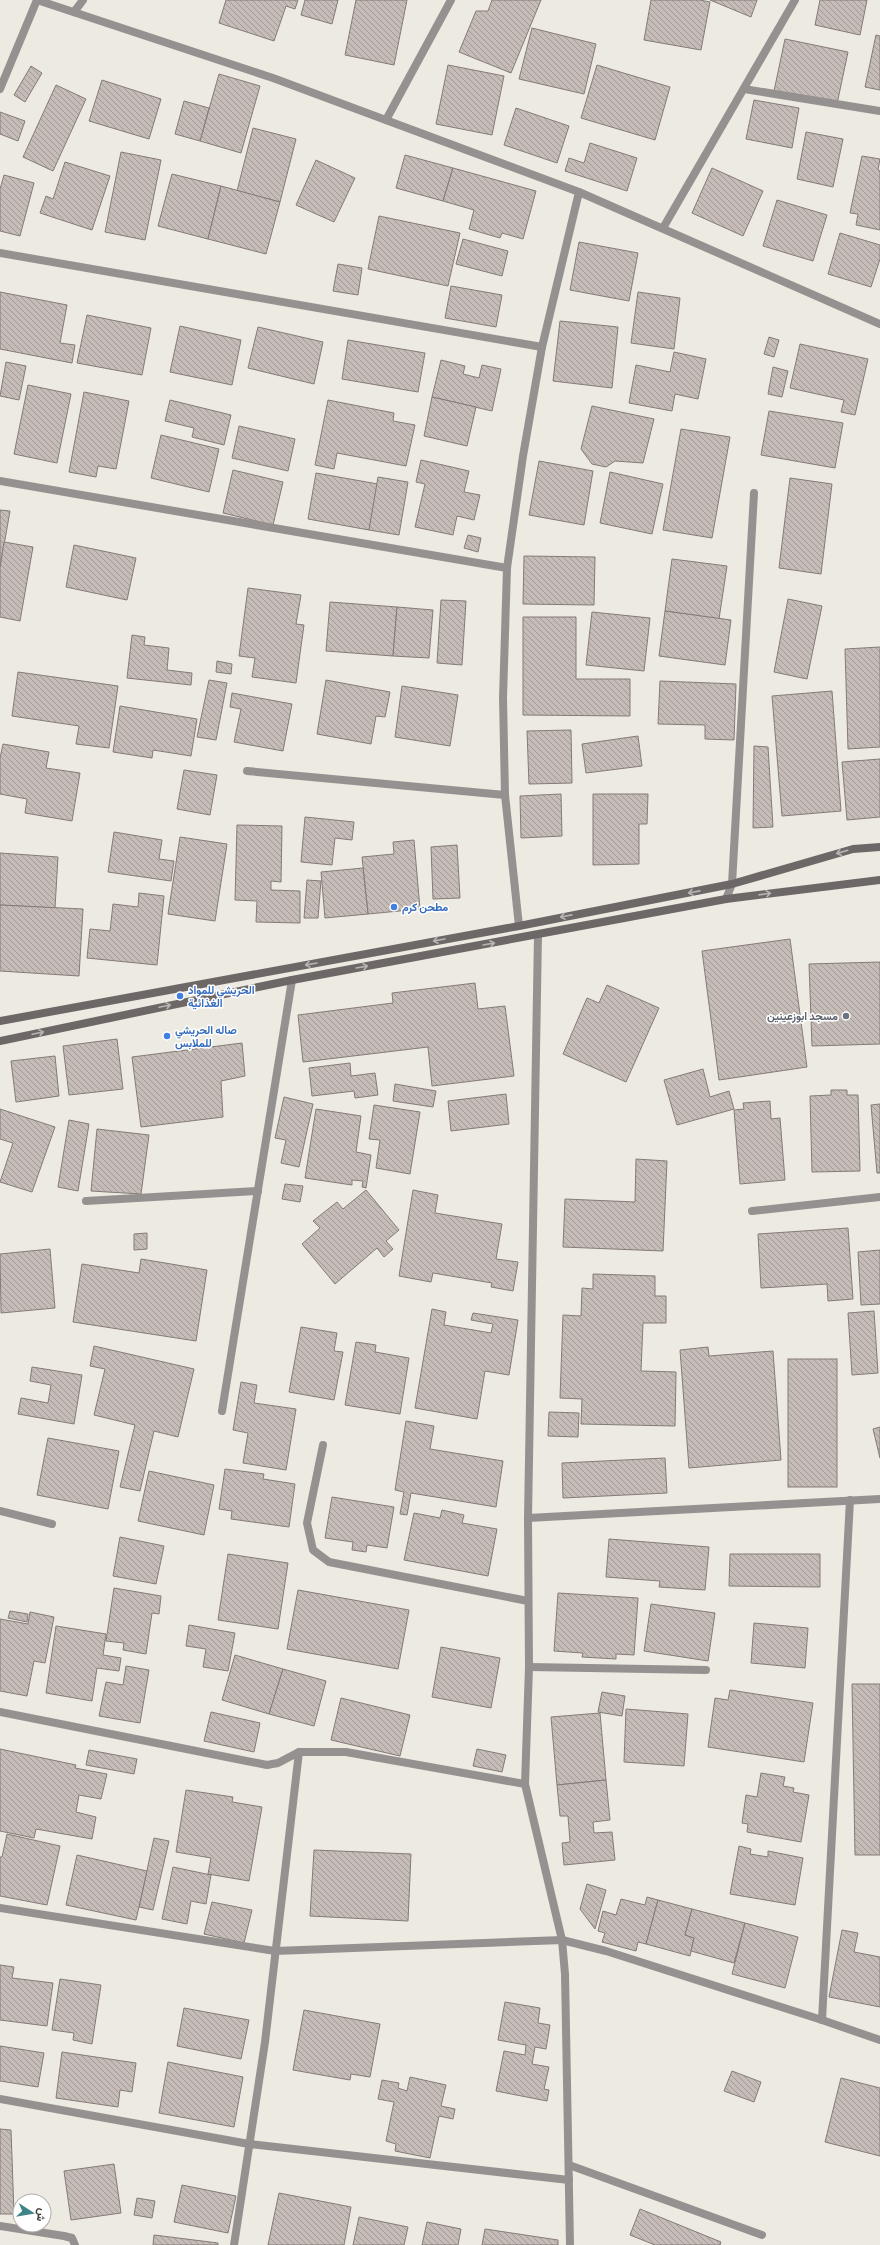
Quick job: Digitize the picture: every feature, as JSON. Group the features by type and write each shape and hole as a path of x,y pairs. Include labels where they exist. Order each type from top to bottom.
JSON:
{"main road":[{"path":"0,1021 519,926 732,884 853,849 880,847"},
{"path":"0,1041 292,980 726,899 880,880"}],"street":[{"path":"0,89 37,0 273,78 579,192 880,324"},
{"path":"74,12 83,0"},
{"path":"386,120 451,0"},
{"path":"662,228 795,0"},
{"path":"744,89 880,111"},
{"path":"519,926 505,795 503,698 507,568 523,456 542,347 579,192"},
{"path":"0,253 542,347"},
{"path":"0,481 507,568"},
{"path":"726,899 732,884 754,494"},
{"path":"247,771 505,795"},
{"path":"538,935 528,1518 529,1668 525,1784 562,1940 565,1974 570,2245"},
{"path":"222,1411 292,980"},
{"path":"86,1201 258,1191"},
{"path":"752,1211 880,1197"},
{"path":"323,1445 307,1523 313,1550 329,1562 528,1601"},
{"path":"528,1518 880,1499"},
{"path":"822,2020 850,1500"},
{"path":"0,1511 52,1524"},
{"path":"529,1668 706,1670"},
{"path":"0,1712 268,1765 278,1763 299,1752 346,1752 525,1784"},
{"path":"234,2245 265,2042 299,1752"},
{"path":"0,1908 275,1951 562,1940 606,1951 880,2040"},
{"path":"0,2099 249,2144 570,2180"},
{"path":"569,2165 762,2235"},
{"path":"0,2226 72,2238 75,2245"}],"building":[{"path":"226,0 298,0 295,9 286,6 274,41 219,23"},
{"path":"305,0 338,0 332,24 301,15"},
{"path":"356,0 407,0 394,65 345,55"},
{"path":"492,0 541,0 511,73 459,52 476,11 488,11"},
{"path":"651,0 700,0 710,2 701,50 644,40"},
{"path":"710,0 757,0 751,17"},
{"path":"820,0 867,0 860,35 815,25"},
{"path":"532,28 596,44 584,94 519,79"},
{"path":"876,35 880,36 880,90 865,87"},
{"path":"785,39 848,52 837,104 774,91"},
{"path":"448,65 504,76 492,135 436,124"},
{"path":"597,65 670,87 655,140 581,118"},
{"path":"31,66 42,73 25,102 14,95"},
{"path":"219,74 260,86 241,153 200,141"},
{"path":"102,80 161,99 149,139 89,121"},
{"path":"56,85 86,99 53,171 23,157"},
{"path":"754,100 799,108 792,148 746,139"},
{"path":"184,101 209,108 200,141 175,134"},
{"path":"516,108 569,126 557,163 504,145"},
{"path":"0,112 25,121 18,141 0,134"},
{"path":"253,128 296,139 280,202 237,191"},
{"path":"806,132 843,139 833,187 797,179"},
{"path":"590,143 637,158 627,191 565,171 569,158 584,163"},
{"path":"121,152 161,160 145,240 105,232"},
{"path":"405,155 453,168 443,201 396,188"},
{"path":"862,156 880,159 878,170 880,171 880,230 856,225 858,214 850,213"},
{"path":"316,160 355,178 334,222 296,205"},
{"path":"65,162 110,176 92,230 40,213 46,196 53,199"},
{"path":"453,168 536,191 523,239 502,233 500,238 469,229 474,210 443,201"},
{"path":"712,168 763,191 743,236 692,213"},
{"path":"172,174 221,186 208,239 158,226"},
{"path":"4,175 34,183 20,236 0,231 0,189"},
{"path":"221,186 280,202 266,254 208,239"},
{"path":"777,200 827,215 813,261 763,246"},
{"path":"379,216 460,233 448,286 368,269"},
{"path":"840,233 880,245 880,259 871,287 828,274"},
{"path":"463,239 508,251 502,276 456,264"},
{"path":"579,242 638,253 629,301 570,290"},
{"path":"338,264 362,268 358,295 333,291"},
{"path":"451,286 502,295 496,327 445,318"},
{"path":"0,292 67,305 60,343 75,345 72,363 0,349"},
{"path":"638,292 680,298 674,349 631,343"},
{"path":"87,315 151,328 142,375 77,363"},
{"path":"560,321 618,327 612,388 553,381"},
{"path":"180,326 241,340 232,385 170,372"},
{"path":"258,327 323,342 314,384 248,368"},
{"path":"769,337 779,340 774,357 764,354"},
{"path":"348,340 425,353 418,392 342,379"},
{"path":"800,344 868,359 855,415 841,412 844,400 790,388"},
{"path":"674,352 706,359 698,399 675,394 672,411 629,403 636,365 670,372"},
{"path":"441,360 465,366 463,374 479,378 482,365 501,369 492,411 432,397"},
{"path":"6,362 26,366 19,400 0,396"},
{"path":"773,367 788,371 782,397 768,394"},
{"path":"28,385 71,394 57,463 14,454"},
{"path":"84,392 129,401 116,469 98,466 96,477 69,472"},
{"path":"432,397 476,407 467,446 424,436"},
{"path":"170,400 231,415 224,445 192,437 194,428 165,421"},
{"path":"328,400 394,413 393,421 415,425 406,466 337,453 334,469 315,465"},
{"path":"592,406 654,419 643,463 615,461 606,467 592,464 581,449"},
{"path":"769,411 843,423 835,468 761,455"},
{"path":"239,426 295,439 288,471 232,458"},
{"path":"681,429 730,437 712,538 663,530"},
{"path":"161,435 219,449 209,492 151,478"},
{"path":"421,460 469,471 464,492 480,495 474,520 457,516 453,535 415,527 425,484 416,482"},
{"path":"539,461 593,471 584,525 529,515"},
{"path":"233,470 283,482 273,525 223,513"},
{"path":"610,472 663,484 652,534 600,523"},
{"path":"316,473 378,484 369,530 308,519"},
{"path":"378,477 408,482 399,535 369,530"},
{"path":"790,478 832,484 821,574 779,568"},
{"path":"0,510 10,511 0,568"},
{"path":"468,535 481,538 478,552 464,548"},
{"path":"4,542 33,547 20,621 0,617 0,568"},
{"path":"74,545 136,558 127,600 66,587"},
{"path":"524,556 595,557 594,605 523,604"},
{"path":"672,559 727,566 719,619 665,611"},
{"path":"248,588 301,595 296,624 304,625 296,683 252,677 255,658 239,656"},
{"path":"788,599 822,606 807,679 774,672"},
{"path":"441,600 466,601 462,665 437,663"},
{"path":"330,602 397,607 393,656 326,651"},
{"path":"397,607 433,610 429,658 393,656"},
{"path":"665,611 731,620 725,665 659,656"},
{"path":"592,612 650,618 644,671 586,665"},
{"path":"523,617 576,617 576,679 630,679 630,716 523,715"},
{"path":"132,635 145,637 144,645 169,648 167,670 192,673 191,685 127,678"},
{"path":"880,647 880,747 848,749 845,649"},
{"path":"217,661 232,664 231,674 216,672"},
{"path":"18,672 118,686 109,748 76,744 79,726 12,716"},
{"path":"209,680 227,683 216,740 197,737"},
{"path":"326,680 390,692 385,717 376,716 371,744 317,734"},
{"path":"660,681 736,684 734,740 705,739 705,725 658,724"},
{"path":"402,686 458,695 450,746 395,737"},
{"path":"832,691 841,811 782,816 772,696"},
{"path":"232,693 292,704 283,751 234,742 241,709 230,707"},
{"path":"120,706 197,719 191,756 153,750 152,758 113,752"},
{"path":"571,730 572,783 529,784 527,731"},
{"path":"638,736 642,766 586,773 582,744"},
{"path":"3,744 49,752 46,768 80,773 72,821 25,813 27,799 0,794 0,758"},
{"path":"754,746 768,747 773,827 753,828"},
{"path":"880,759 880,817 847,820 842,762"},
{"path":"184,770 217,775 210,815 177,809"},
{"path":"561,794 562,836 521,838 520,796"},
{"path":"593,794 648,794 647,824 639,824 639,864 593,865"},
{"path":"305,817 354,822 352,840 335,838 332,865 301,862"},
{"path":"237,825 282,826 281,882 271,881 271,890 300,891 300,923 256,922 257,901 235,900"},
{"path":"114,832 162,840 159,859 174,861 171,881 108,872"},
{"path":"180,837 227,844 215,921 168,914"},
{"path":"414,840 420,909 368,914 362,857 394,854 393,842"},
{"path":"457,845 460,898 433,899 431,847"},
{"path":"0,853 58,857 55,908 0,905"},
{"path":"363,868 368,914 325,918 321,872"},
{"path":"307,880 321,881 318,918 304,918"},
{"path":"139,893 164,896 157,965 87,958 90,929 110,931 113,904 138,907"},
{"path":"0,905 83,909 79,976 0,971"},
{"path":"790,939 807,1067 719,1080 702,951"},
{"path":"880,962 880,1044 812,1046 809,964"},
{"path":"475,983 478,1009 505,1006 514,1076 432,1086 428,1047 303,1062 298,1015 393,1003 392,993"},
{"path":"607,985 659,1008 626,1082 563,1054 587,998 599,1003"},
{"path":"117,1039 123,1089 69,1095 63,1046"},
{"path":"242,1043 245,1076 221,1081 223,1117 141,1127 132,1057"},
{"path":"55,1056 59,1096 16,1102 11,1061"},
{"path":"350,1063 351,1076 375,1073 378,1095 355,1098 354,1091 312,1096 309,1068"},
{"path":"703,1069 710,1097 729,1091 734,1109 677,1125 664,1080"},
{"path":"395,1084 436,1091 433,1107 393,1101"},
{"path":"831,1090 847,1090 847,1095 858,1095 860,1171 812,1172 810,1096 831,1095"},
{"path":"506,1094 509,1124 451,1131 448,1101"},
{"path":"284,1097 313,1104 299,1167 281,1163 286,1140 275,1138"},
{"path":"770,1101 771,1119 780,1118 785,1180 740,1184 734,1110 744,1109 743,1103"},
{"path":"880,1104 880,1173 877,1173 871,1105"},
{"path":"374,1105 420,1112 410,1174 376,1168 380,1140 369,1139"},
{"path":"0,1109 55,1127 32,1192 0,1182 13,1143 0,1139"},
{"path":"316,1109 361,1116 356,1152 371,1155 366,1188 362,1187 363,1181 352,1180 352,1185 305,1178"},
{"path":"69,1120 89,1124 78,1191 58,1187"},
{"path":"97,1129 149,1135 141,1194 91,1191"},
{"path":"636,1159 667,1161 663,1251 563,1247 565,1199 635,1202"},
{"path":"285,1184 303,1186 300,1202 282,1199"},
{"path":"366,1190 399,1230 386,1241 393,1249 384,1257 377,1248 335,1284 302,1244 320,1228 313,1221 337,1202 343,1209"},
{"path":"413,1190 438,1195 435,1213 502,1224 496,1259 518,1262 513,1291 491,1287 492,1283 433,1273 431,1282 399,1276"},
{"path":"848,1228 853,1299 828,1301 827,1284 761,1288 758,1234"},
{"path":"147,1233 147,1249 134,1250 134,1234"},
{"path":"50,1249 55,1308 1,1313 0,1254"},
{"path":"880,1250 880,1304 861,1305 858,1252"},
{"path":"141,1259 207,1270 196,1341 73,1322 82,1264 139,1273"},
{"path":"593,1274 655,1276 655,1296 666,1296 666,1323 643,1323 641,1371 676,1372 675,1426 581,1424 582,1399 560,1398 563,1315 581,1316 582,1288 593,1289"},
{"path":"432,1309 446,1312 444,1325 491,1333 493,1324 471,1320 473,1313 518,1320 509,1375 485,1371 477,1419 415,1408"},
{"path":"874,1311 878,1373 852,1375 848,1313"},
{"path":"301,1327 337,1333 334,1351 343,1352 334,1400 289,1392"},
{"path":"356,1342 376,1345 375,1352 409,1358 400,1414 345,1405"},
{"path":"94,1346 194,1369 178,1437 154,1431 140,1491 120,1487 135,1425 94,1415 105,1369 90,1366"},
{"path":"708,1347 709,1356 773,1351 781,1460 689,1468 680,1350"},
{"path":"788,1359 837,1359 837,1487 788,1487"},
{"path":"32,1367 82,1375 74,1424 18,1414 21,1398 48,1403 51,1385 30,1381"},
{"path":"241,1382 257,1385 254,1403 296,1409 286,1470 243,1463 248,1433 233,1430"},
{"path":"549,1412 579,1413 578,1437 548,1436"},
{"path":"406,1421 434,1426 430,1449 503,1461 496,1507 411,1493 407,1515 400,1514 404,1492 395,1490"},
{"path":"880,1427 880,1458 873,1429"},
{"path":"48,1438 119,1451 108,1509 37,1495"},
{"path":"665,1458 667,1493 563,1498 562,1463"},
{"path":"225,1469 264,1474 263,1479 295,1484 289,1527 231,1519 232,1511 219,1509"},
{"path":"149,1471 214,1485 204,1535 138,1521"},
{"path":"332,1497 394,1507 387,1548 367,1545 366,1552 352,1550 353,1542 325,1538"},
{"path":"442,1510 464,1515 462,1523 497,1529 488,1576 404,1560 414,1513 440,1518"},
{"path":"120,1537 164,1546 156,1584 113,1576"},
{"path":"609,1539 709,1547 705,1590 659,1587 660,1581 606,1577"},
{"path":"228,1554 288,1563 278,1629 218,1620"},
{"path":"730,1554 820,1554 820,1587 729,1586"},
{"path":"114,1588 161,1596 159,1614 152,1613 146,1654 123,1650 124,1643 106,1641"},
{"path":"298,1590 409,1610 398,1669 287,1649"},
{"path":"558,1593 638,1598 634,1655 616,1654 616,1659 582,1657 583,1653 554,1651"},
{"path":"651,1604 715,1613 708,1661 644,1651"},
{"path":"10,1611 28,1614 27,1622 8,1618"},
{"path":"30,1612 54,1617 45,1663 34,1661 27,1696 0,1691 0,1619 28,1624"},
{"path":"754,1623 808,1628 805,1668 751,1663"},
{"path":"189,1625 235,1633 228,1671 203,1667 206,1649 186,1646"},
{"path":"56,1626 106,1634 103,1655 121,1658 119,1671 97,1668 92,1701 46,1693"},
{"path":"441,1647 500,1658 491,1708 432,1697"},
{"path":"235,1655 283,1669 269,1714 222,1700"},
{"path":"126,1666 149,1670 140,1723 99,1716 106,1682 123,1685"},
{"path":"283,1669 326,1681 314,1726 269,1714"},
{"path":"852,1684 880,1684 880,1855 855,1855"},
{"path":"730,1690 813,1703 804,1762 708,1747 715,1698 728,1700"},
{"path":"602,1692 625,1696 622,1716 598,1712"},
{"path":"341,1698 410,1715 400,1756 331,1740"},
{"path":"626,1709 688,1714 684,1766 624,1762"},
{"path":"211,1712 260,1723 254,1752 204,1741"},
{"path":"600,1713 606,1780 557,1785 551,1717"},
{"path":"0,1749 76,1765 75,1768 107,1774 101,1799 79,1795 76,1812 96,1817 92,1839 36,1829 34,1838 0,1831"},
{"path":"477,1749 506,1755 502,1772 473,1766"},
{"path":"89,1750 137,1759 134,1774 86,1765"},
{"path":"761,1773 785,1777 783,1786 794,1788 793,1792 809,1795 801,1842 747,1832 748,1824 742,1823 746,1795 757,1797"},
{"path":"606,1780 610,1820 593,1822 594,1833 612,1832 615,1860 564,1865 562,1843 570,1842 568,1816 560,1816 557,1785"},
{"path":"186,1790 233,1797 232,1802 262,1807 249,1881 208,1874 211,1858 176,1852"},
{"path":"7,1834 60,1846 47,1905 0,1896 0,1857 2,1857"},
{"path":"154,1838 169,1841 153,1910 139,1907"},
{"path":"739,1846 751,1849 750,1854 768,1857 768,1851 803,1858 795,1905 730,1894"},
{"path":"314,1850 411,1854 408,1921 310,1916"},
{"path":"77,1855 147,1871 136,1920 66,1905"},
{"path":"173,1867 211,1875 206,1904 191,1901 187,1924 162,1919"},
{"path":"587,1884 606,1890 595,1929 580,1909"},
{"path":"647,1897 658,1900 646,1944 638,1942 636,1951 602,1942 605,1933 598,1931 603,1911 616,1915 621,1899 645,1905"},
{"path":"658,1900 692,1909 685,1935 694,1938 690,1956 646,1944"},
{"path":"212,1902 252,1910 244,1943 204,1934"},
{"path":"692,1909 745,1923 734,1963 691,1951 694,1938 685,1935"},
{"path":"745,1923 798,1937 785,1988 732,1974"},
{"path":"842,1930 858,1933 854,1952 880,1957 880,2007 829,1997"},
{"path":"0,1965 14,1967 12,1978 53,1983 47,2026 0,2020"},
{"path":"60,1979 101,1985 92,2044 73,2040 74,2033 52,2030"},
{"path":"505,2002 540,2008 538,2023 550,2025 546,2049 535,2047 532,2064 549,2067 544,2089 549,2090 547,2101 496,2091 504,2051 525,2055 526,2045 498,2040"},
{"path":"184,2008 249,2020 241,2059 177,2046"},
{"path":"304,2010 380,2024 370,2077 351,2074 350,2080 293,2070"},
{"path":"0,2046 44,2053 38,2087 0,2081"},
{"path":"62,2052 136,2063 132,2092 120,2090 118,2107 56,2098"},
{"path":"168,2062 243,2077 234,2127 159,2113"},
{"path":"732,2071 761,2082 754,2102 724,2091"},
{"path":"410,2077 446,2085 441,2106 455,2109 453,2119 439,2116 430,2158 395,2151 396,2144 386,2141 394,2102 378,2099 382,2080 399,2083 398,2088 407,2091"},
{"path":"841,2078 880,2088 880,2156 825,2142"},
{"path":"0,2129 11,2130 13,2193 12,2193 12,2214 0,2214"},
{"path":"114,2164 121,2213 71,2220 64,2171"},
{"path":"182,2185 236,2196 228,2233 174,2222"},
{"path":"279,2193 351,2207 344,2245 268,2245"},
{"path":"137,2198 155,2201 152,2218 134,2215"},
{"path":"640,2209 721,2242 720,2245 655,2245 630,2235"},
{"path":"359,2217 408,2227 404,2245 353,2245"},
{"path":"427,2222 461,2229 458,2245 422,2245"},
{"path":"485,2229 558,2240 558,2245 482,2245"},
{"path":"154,2235 218,2243 218,2245 153,2245"}],"place":[{"name":"مطحن كرم","path":"394,907"},
{"name":"الحريشي للمواد الغذائية","path":"180,996"},
{"name":"مسجد ابوزعينين","path":"846,1016"},
{"name":"صاله الحريشي للملابس","path":"167,1036"}]}
